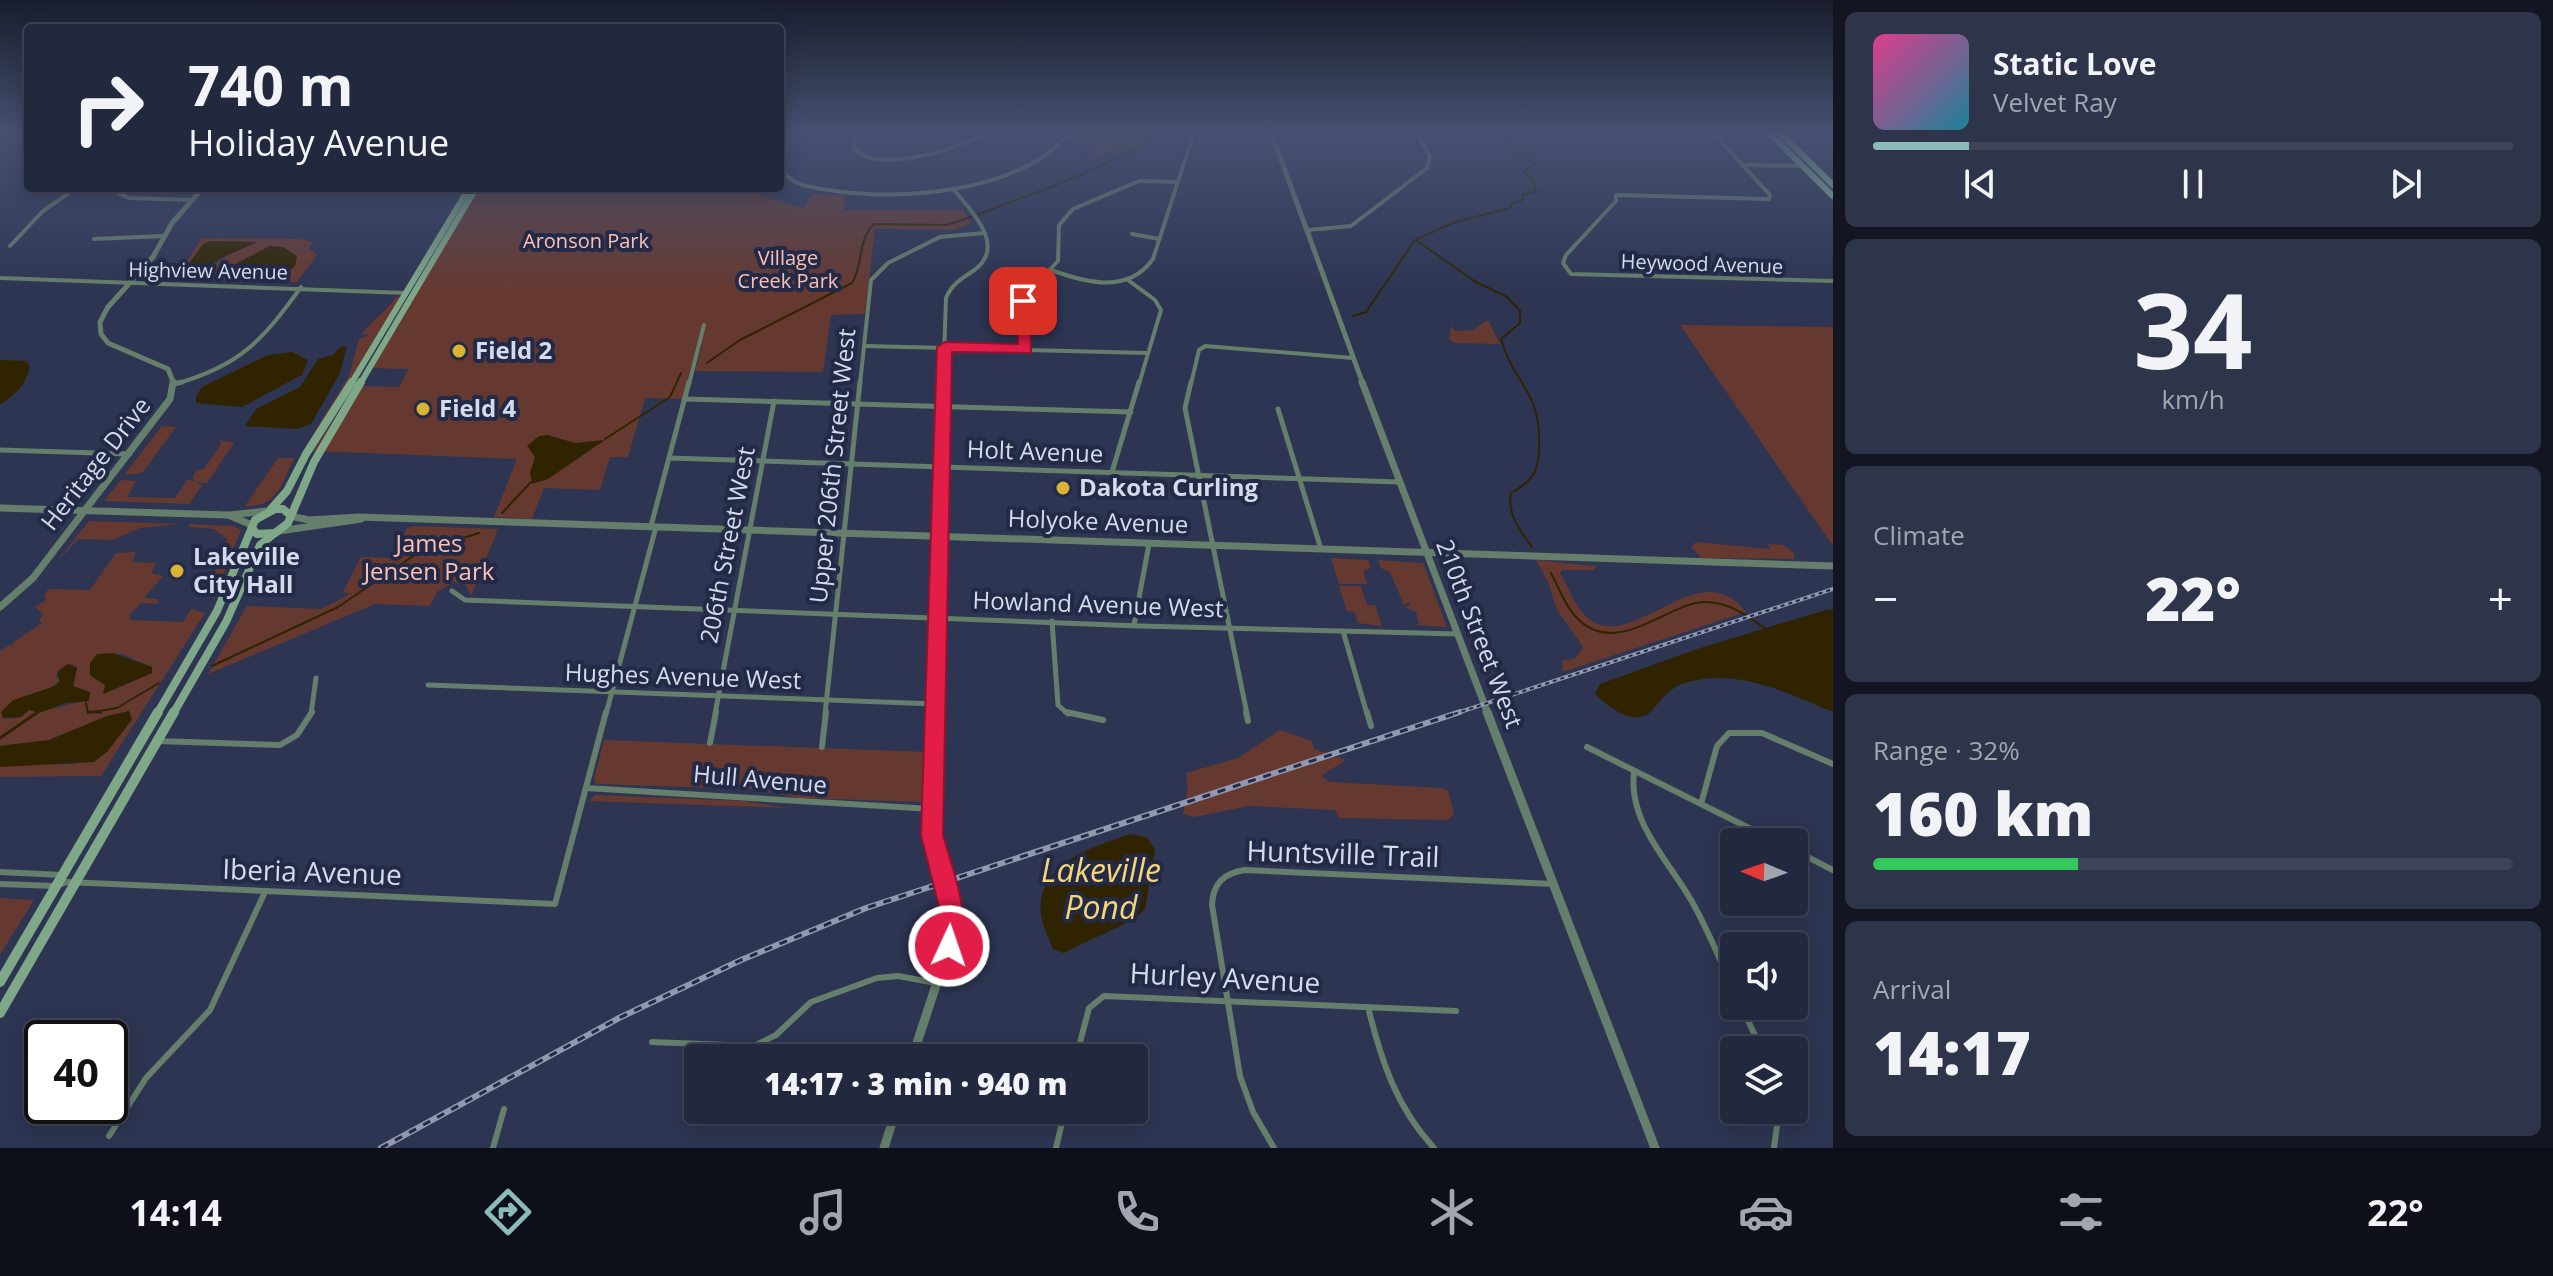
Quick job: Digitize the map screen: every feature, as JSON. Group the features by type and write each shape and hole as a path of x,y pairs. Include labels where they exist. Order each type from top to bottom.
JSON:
{"main road":[{"path":"0,982 156,741 235,605 260,545 277,532 290,516 314,462 467,192"},
{"path":"0,1013 66,881 217,611 252,526 286,496 300,464 474,192"},
{"path":"268,510 283,509 290,516"},
{"path":"252,526 260,535 277,532"}],"street":[{"path":"801,186 837,191 954,190 966,186"},
{"path":"1026,349 1024,297 1032,285 1051,270 1060,255 1059,225 1073,209 1128,186"},
{"path":"1051,270 1088,282 1128,280 1150,266 1177,186"},
{"name":"210th Street West","path":"1291,186 1399,482 1655,1148"},
{"path":"1308,230 1351,226 1404,186"},
{"name":"Heywood Avenue","path":"1762,186 1770,195 1769,199 1616,195 1608,210 1566,255 1563,263 1571,274 1833,281"},
{"path":"916,1044 951,938 952,915 934,851 932,809 947,293 956,281 987,261 990,244 954,190"},
{"path":"10,246 43,211 70,192"},
{"path":"116,192 129,198 192,200"},
{"path":"130,283 153,257 163,236 199,192"},
{"name":"Upper 206th Street West","path":"822,747 874,274 888,263 948,235 984,233"},
{"path":"1132,234 1159,239"},
{"path":"94,239 163,236"},
{"name":"Highview Avenue","path":"0,278 301,287 411,294"},
{"path":"1112,472 1160,306 1128,280"},
{"name":"Heritage Drive","path":"0,607 29,583 168,404 174,384 163,365 112,345 101,334 103,314 130,283"},
{"path":"174,384 211,374 247,355 270,331 301,287"},
{"path":"586,788 636,605 669,458 704,325"},
{"path":"865,346 1148,353"},
{"path":"1248,721 1185,408 1202,346 1353,358"},
{"path":"685,399 1131,412"},
{"name":"206th Street West","path":"710,743 774,401"},
{"path":"1278,409 1321,549"},
{"path":"0,450 130,454"},
{"name":"Holt Avenue","path":"669,458 1399,482"},
{"path":"0,508 228,515 268,510"},
{"path":"228,515 252,526"},
{"name":"Holyoke Avenue","path":"290,516 309,520 361,519"},
{"name":"Holyoke Avenue","path":"277,532 361,519 1833,566"},
{"path":"1134,625 1149,544"},
{"name":"Howland Avenue West","path":"452,591 465,600 1458,634"},
{"path":"1052,621 1058,705 1068,714 1103,720"},
{"path":"1343,631 1371,726"},
{"path":"156,741 280,745 291,742 300,733 319,695 316,678"},
{"name":"Hughes Avenue West","path":"428,685 936,704"},
{"path":"1701,804 1717,746 1729,733 1744,730 1762,733 1833,764"},
{"path":"1587,747 1749,828"},
{"path":"1634,772 1631,789 1643,817 1660,853 1690,898 1720,961"},
{"name":"Iberia Avenue","path":"0,872 66,881 555,904 586,788"},
{"name":"Hull Avenue","path":"586,788 747,795 800,803 932,809"},
{"path":"1808,857 1833,870"},
{"name":"Huntsville Trail","path":"1274,1148 1245,1094 1212,898 1219,879 1230,872 1555,884"},
{"name":"Iberia Avenue","path":"0,884 66,881"},
{"path":"109,1136 146,1078 210,1010 265,892"},
{"path":"652,1042 754,1046 776,1035 811,1002 877,978 898,976 936,983"},
{"name":"Hurley Avenue","path":"1080,1044 1089,1008 1104,996 1456,1011"},
{"path":"1368,1007 1381,1062 1395,1097 1408,1118 1434,1148"},
{"path":"493,1148 504,1109"},
{"path":"884,1148 892,1124"},
{"path":"1056,1148 1062,1124"},
{"path":"1774,1148 1777,1124"}],"green space":[{"path":"471,192 760,192 803,208 813,194 845,195 844,210 963,210 971,223 954,230 875,229 865,314 831,315 823,372 695,371 702,345 698,345 685,399 645,398 628,457 610,457 600,490 544,488 532,519 494,517 517,459 313,451 372,361","holes":["369,368 408,369 399,387 359,386"]},
{"path":"202,238 299,239 313,242 309,248 317,255 297,282 175,279","holes":["210,241 239,242 229,254 214,264 182,275","270,246 264,277 217,274"]},
{"path":"397,296 401,298 347,388 302,452 349,376 359,339 370,335 362,334"},
{"path":"1488,320 1500,344 1455,343 1449,339 1451,326 1456,331 1473,330"},
{"path":"1680,325 1833,327 1833,546"},
{"path":"162,426 176,427 142,473 124,475"},
{"path":"219,440 234,443 207,483 194,482 193,476 197,470 203,470 221,444"},
{"path":"278,458 295,458 278,492 265,502 245,506"},
{"path":"188,479 202,485 189,504 104,501 121,480 136,481 127,497 175,498"},
{"path":"89,521 180,524 140,528 112,540 78,539 55,564"},
{"path":"189,524 234,526 241,530 214,599 203,591 225,554 227,539 214,529 189,527"},
{"name":"James Jensen Park","path":"407,528 498,529 471,596 466,585 454,582 437,592 430,606 375,604 208,674 247,606 321,609 350,594 343,592 361,557 393,558"},
{"path":"1696,542 1770,549 1768,544 1783,545 1793,552 1795,559 1701,558 1691,547"},
{"path":"136,552 132,562 156,563 151,573 163,576 144,598 158,599 158,604 141,603 129,615 131,620 183,622 191,609 205,613 101,776 0,777 0,767 87,761 101,753 132,720 129,711 107,716 49,740 0,746 0,651 10,645 14,648 11,644 42,623 39,619 44,615 35,607 46,600 44,597 48,589 90,590 116,553","holes":["98,654 122,654 152,667 152,673 104,694 105,685 91,676 90,663","72,664 77,668 73,686 90,693 88,701 29,710 19,718 7,719 20,698 48,689 60,681 56,677 60,668"]},
{"path":"1331,558 1368,560 1371,568 1363,571 1367,584 1339,584"},
{"path":"1378,560 1423,563 1447,627 1415,625 1419,623 1416,612 1405,607 1411,601 1404,605 1390,572 1381,568"},
{"path":"1536,560 1596,566 1594,570 1563,570 1560,573 1579,608 1598,624 1615,626 1633,622 1690,595 1709,592 1730,597 1746,612 1563,672 1562,661 1576,658 1583,647 1557,610 1548,582"},
{"path":"1339,586 1361,586 1367,605 1375,605 1382,626 1358,623 1355,612 1347,611"},
{"path":"1280,730 1312,741 1314,749 1346,760 1321,776 1330,782 1443,788 1448,791 1454,814 1448,820 1339,818 1335,810 1248,806 1194,817 1183,814 1188,787 1186,773 1238,758"},
{"path":"604,740 927,752 926,798 923,802 801,798 751,789 596,784 594,779"},
{"path":"595,795 745,801 787,808 589,801"},
{"path":"0,898 34,900 0,955"}],"water":[{"path":"211,241 258,242 219,259 197,274 181,275 203,244"},
{"path":"270,246 283,247 297,256 295,266 284,275 216,274"},
{"path":"347,346 340,373 311,424 296,429 245,426 256,409 300,387 318,359 333,355 340,347"},
{"path":"292,352 308,360 302,375 242,407 196,403 196,396 202,387 268,355"},
{"path":"0,360 26,361 30,367 19,389 0,405"},
{"path":"548,435 575,443 605,440 548,479 532,484 530,473 535,457 527,446 539,436"},
{"path":"1833,610 1833,712 1777,689 1733,679 1707,679 1681,684 1668,692 1649,713 1635,717 1613,709 1595,694 1600,684 1697,649"},
{"path":"112,653 152,667 152,673 103,694 105,685 90,675 90,663 97,654"},
{"path":"68,664 77,668 73,686 90,692 89,701 66,703 39,713 29,710 21,717 3,718 1,712 13,700 55,686 60,681 57,672"},
{"path":"129,711 132,719 108,751 94,762 0,767 0,746 49,740 107,716"},
{"name":"Lakeville Pond","path":"1130,834 1147,837 1155,850 1145,909 1135,919 1063,953 1053,949 1041,914 1042,896 1048,882 1070,860"}],"waterway":[{"path":"707,363 740,340 852,283 865,237 874,224 945,225 1055,186"},
{"path":"1417,239 1455,222 1510,208 1511,204 1523,200 1522,195 1536,191 1534,186"},
{"path":"1353,316 1366,312 1415,240"},
{"path":"1416,240 1474,281 1507,297 1520,311 1520,323 1501,339 1532,401 1539,430 1535,471 1524,485 1511,493 1510,501 1516,522 1532,547"},
{"path":"605,439 670,397 681,373"},
{"path":"502,513 531,482"},
{"path":"212,666 338,607 419,552 479,533"},
{"path":"1551,573 1575,616 1591,628 1607,633 1641,626 1690,604 1705,602 1730,607 1766,629"},
{"path":"94,712 117,708 159,683"},
{"path":"86,703 88,713 94,712"},
{"path":"0,738 38,712 35,714"},
{"path":"88,712 94,712"},
{"path":"94,712 101,712"}],"railway":[{"path":"1454,714 1833,589"},
{"path":"381,1148 619,1018 741,960 866,908 1460,712"}],"place":[{"name":"Field 2","path":"459,351"},
{"name":"Field 4","path":"423,409"},
{"name":"Dakota Curling","path":"1063,488"},
{"name":"Lakeville City Hall","path":"177,571"}],"route":[{"path":"949,946 952,923 950,899 943,883 932,835 945,347 1026,349 1023,301"}],"park label":[{"name":"Aronson Park","path":"586,241"},
{"name":"Village Creek Park","path":"788,270"}]}
